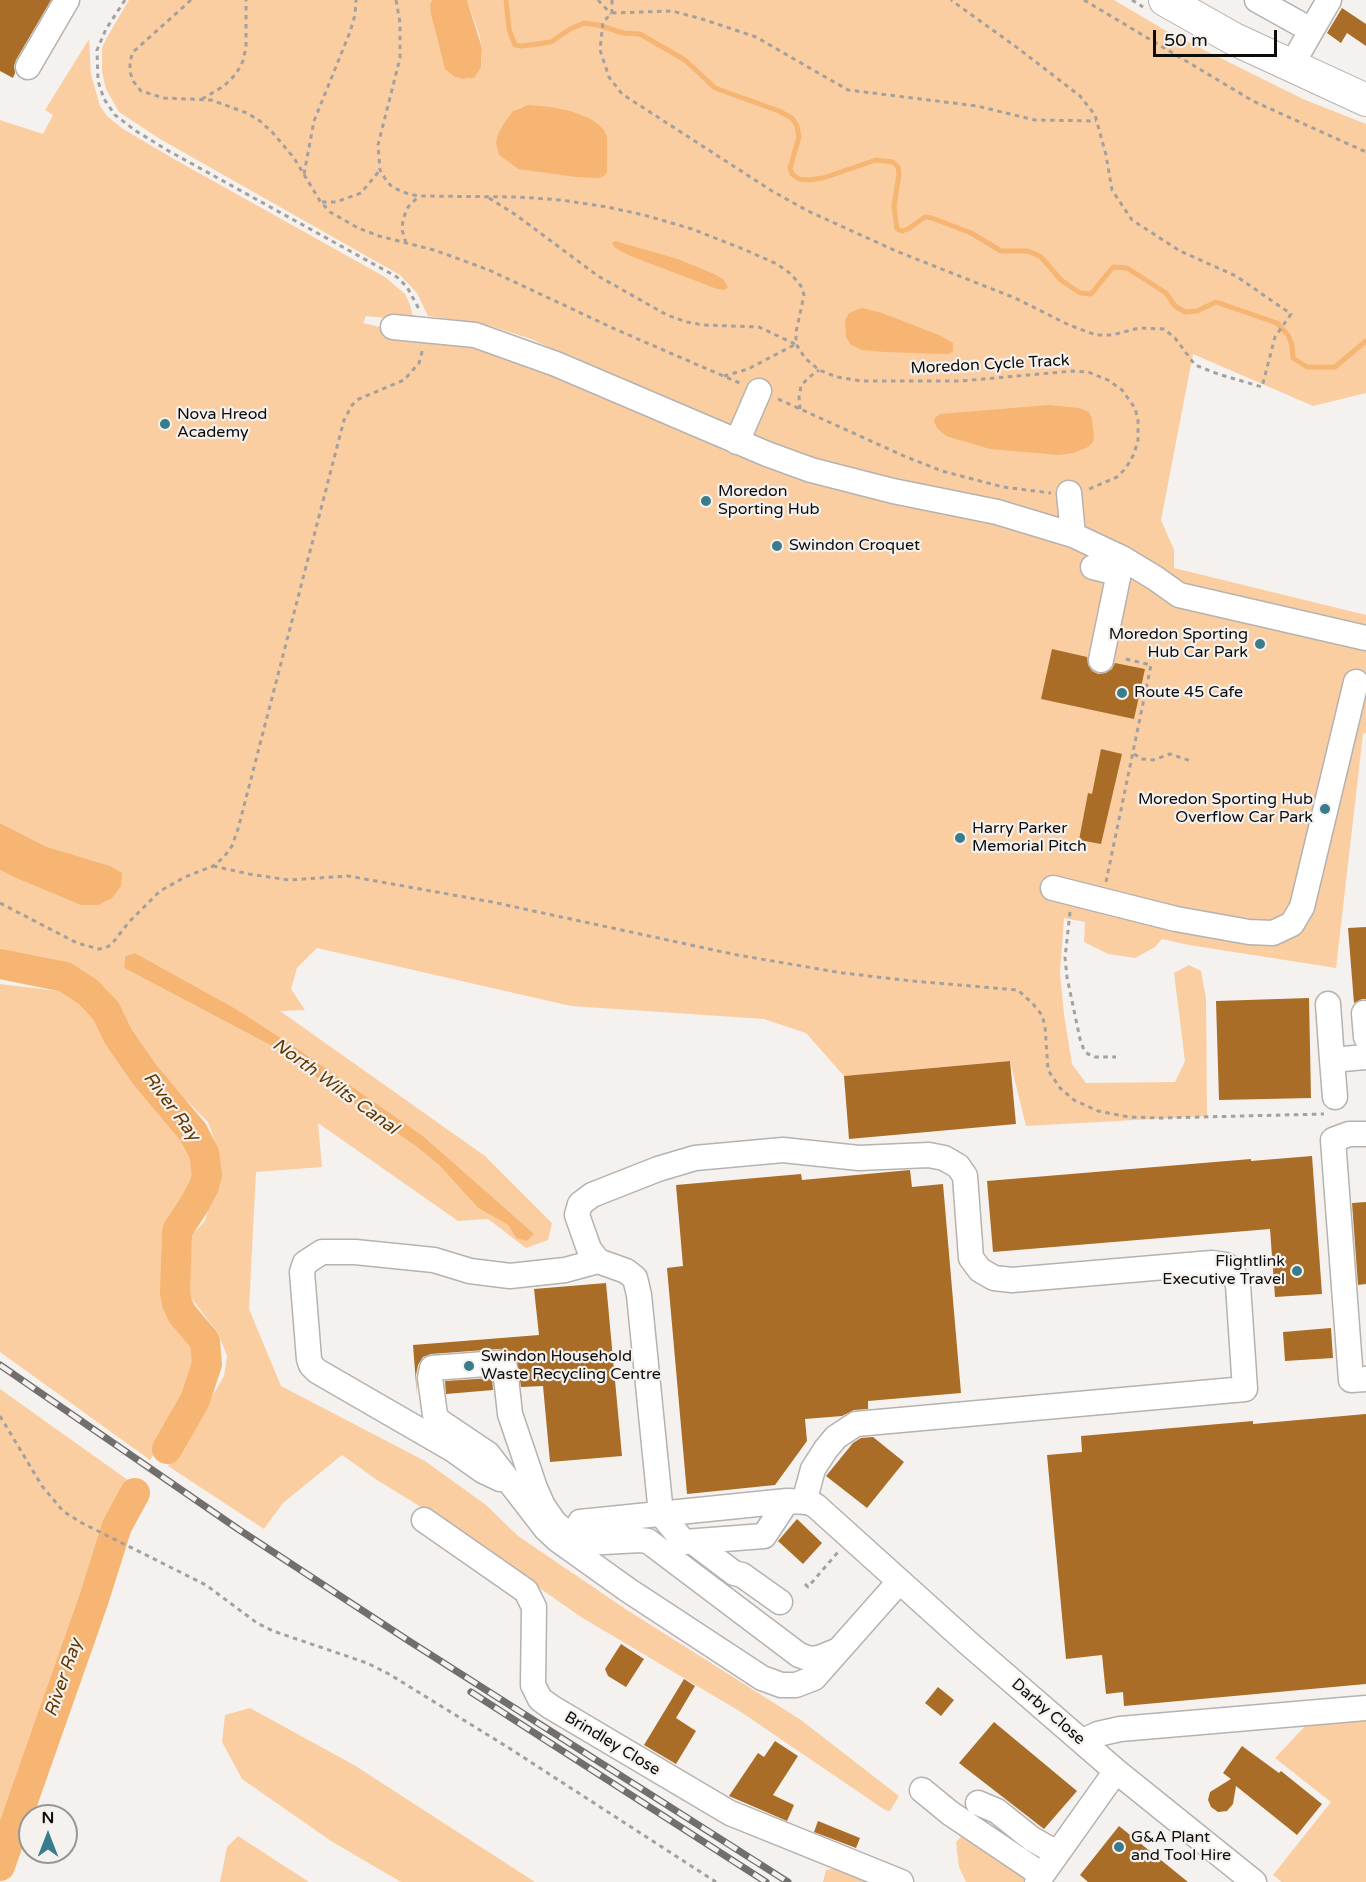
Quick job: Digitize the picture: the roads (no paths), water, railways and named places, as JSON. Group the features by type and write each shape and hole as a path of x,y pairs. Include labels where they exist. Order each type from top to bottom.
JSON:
{"main road":[{"path":"1165,0 1234,39 1366,100"}],"street":[{"path":"28,68 67,0"},
{"path":"1257,0 1311,30"},
{"path":"1291,66 1329,0"},
{"path":"393,327 476,335 556,364 736,442 789,462 850,481 997,512 1073,535 1120,566 1155,578 1179,595 1366,638"},
{"path":"736,442 759,391"},
{"path":"1070,494 1073,535"},
{"path":"1093,567 1120,566"},
{"path":"1102,657 1120,566"},
{"path":"1063,890 1176,919 1263,934 1273,933 1292,924 1302,907 1356,682"},
{"path":"1328,1004 1334,1105"},
{"path":"1364,1013 1366,1037"},
{"path":"1332,1060 1366,1057"},
{"path":"1366,1134 1349,1134 1334,1140 1351,1380 1366,1379"},
{"path":"783,1150 859,1158 929,1155 944,1158 957,1166 965,1176 971,1258 980,1270 994,1278 1012,1280 1212,1263 1226,1265 1233,1272 1238,1285 1245,1389 856,1424 836,1437 826,1449 795,1501 765,1536 684,1542 661,1514 639,1295 635,1278 626,1271 598,1261 589,1249 577,1215 580,1204 592,1195 658,1169 695,1158 783,1150"},
{"path":"516,1481 483,1471 452,1449 317,1371 311,1365 302,1272 305,1263 322,1252 355,1252 434,1260 470,1271 510,1276 565,1270 598,1261"},
{"path":"836,1652 810,1659 799,1654 648,1541 586,1543 564,1531 554,1522 543,1506 516,1481 483,1450 439,1420 435,1415 430,1378 432,1368 499,1363 503,1365 516,1481 546,1529 572,1553 762,1678 781,1685 796,1685 814,1678 899,1582"},
{"path":"580,1522 795,1501"},
{"name":"Darby Close","path":"795,1501 816,1506 846,1541 899,1582 1116,1771 1254,1882"},
{"name":"Brindley Close","path":"424,1520 526,1591 534,1607 533,1685 535,1692 546,1703 730,1813 901,1882"},
{"path":"693,1542 734,1573 742,1575 780,1602"},
{"path":"1082,1742 1098,1734 1120,1729 1366,1708"},
{"path":"922,1790 1039,1878 1116,1771"},
{"path":"978,1803 997,1811 1032,1839 1058,1853"}],"water":[{"path":"432,0 467,0 482,48 481,67 474,78 455,77 445,69 431,14"},
{"path":"528,105 570,111 598,124 604,130 607,138 607,172 604,176 576,177 518,169 499,155 496,143 504,123 513,111"},
{"path":"615,241 678,259 723,279 728,287 725,290 717,289 628,255 614,247 612,243"},
{"path":"862,308 882,313 939,335 953,343 953,351 949,354 885,352 862,350 851,345 846,337 845,320 849,313"},
{"path":"1049,405 1079,408 1089,412 1092,419 1093,442 1088,447 1073,453 1059,455 990,449 946,436 934,422 940,414"},
{"path":"0,823 47,847 110,866 122,873 121,886 112,898 98,905 81,905 0,870"},
{"name":"North Wilts Canal","path":"135,953 234,1008 298,1049 423,1136 534,1234 527,1241 516,1238 508,1225 478,1208 439,1165 417,1147 272,1046 124,968 125,956"}],"waterway":[{"path":"506,0 509,29 515,45 551,42 584,23 623,33 640,34 685,60 715,88 779,111 792,118 797,126 799,137 790,168 792,174 799,179 823,178 876,160 893,162 898,167 899,174 894,206 897,229 902,231 925,217 932,218 971,233 1001,251 1033,253 1041,257 1061,280 1080,293 1091,294 1113,267 1127,268 1166,293 1175,306 1185,312 1197,311 1216,302 1277,323 1288,335 1293,358 1307,367 1335,367 1366,341"},
{"name":"River Ray","path":"0,964 65,977 88,992 106,1011 118,1036 145,1075 193,1132 204,1153 207,1175 204,1186 177,1231 175,1292 182,1314 205,1341 207,1364 195,1400 167,1449"},
{"name":"River Ray","path":"0,1866 94,1599 117,1526 135,1493"}],"railway":[{"path":"0,1365 238,1529 409,1641 788,1882"},
{"path":"471,1692 766,1882"}],"place":[{"name":"Nova Hreod Academy","path":"165,424"},
{"name":"Moredon Sporting Hub","path":"706,501"},
{"name":"Swindon Croquet","path":"777,546"},
{"name":"Moredon Sporting Hub Car Park","path":"1260,644"},
{"name":"Route 45 Cafe","path":"1122,693"},
{"name":"Moredon Sporting Hub Overflow Car Park","path":"1325,809"},
{"name":"Harry Parker Memorial Pitch","path":"960,838"},
{"name":"Flightlink Executive Travel","path":"1297,1271"},
{"name":"Swindon Household Waste Recycling Centre","path":"469,1366"},
{"name":"G&A Plant and Tool Hire","path":"1119,1847"}]}
